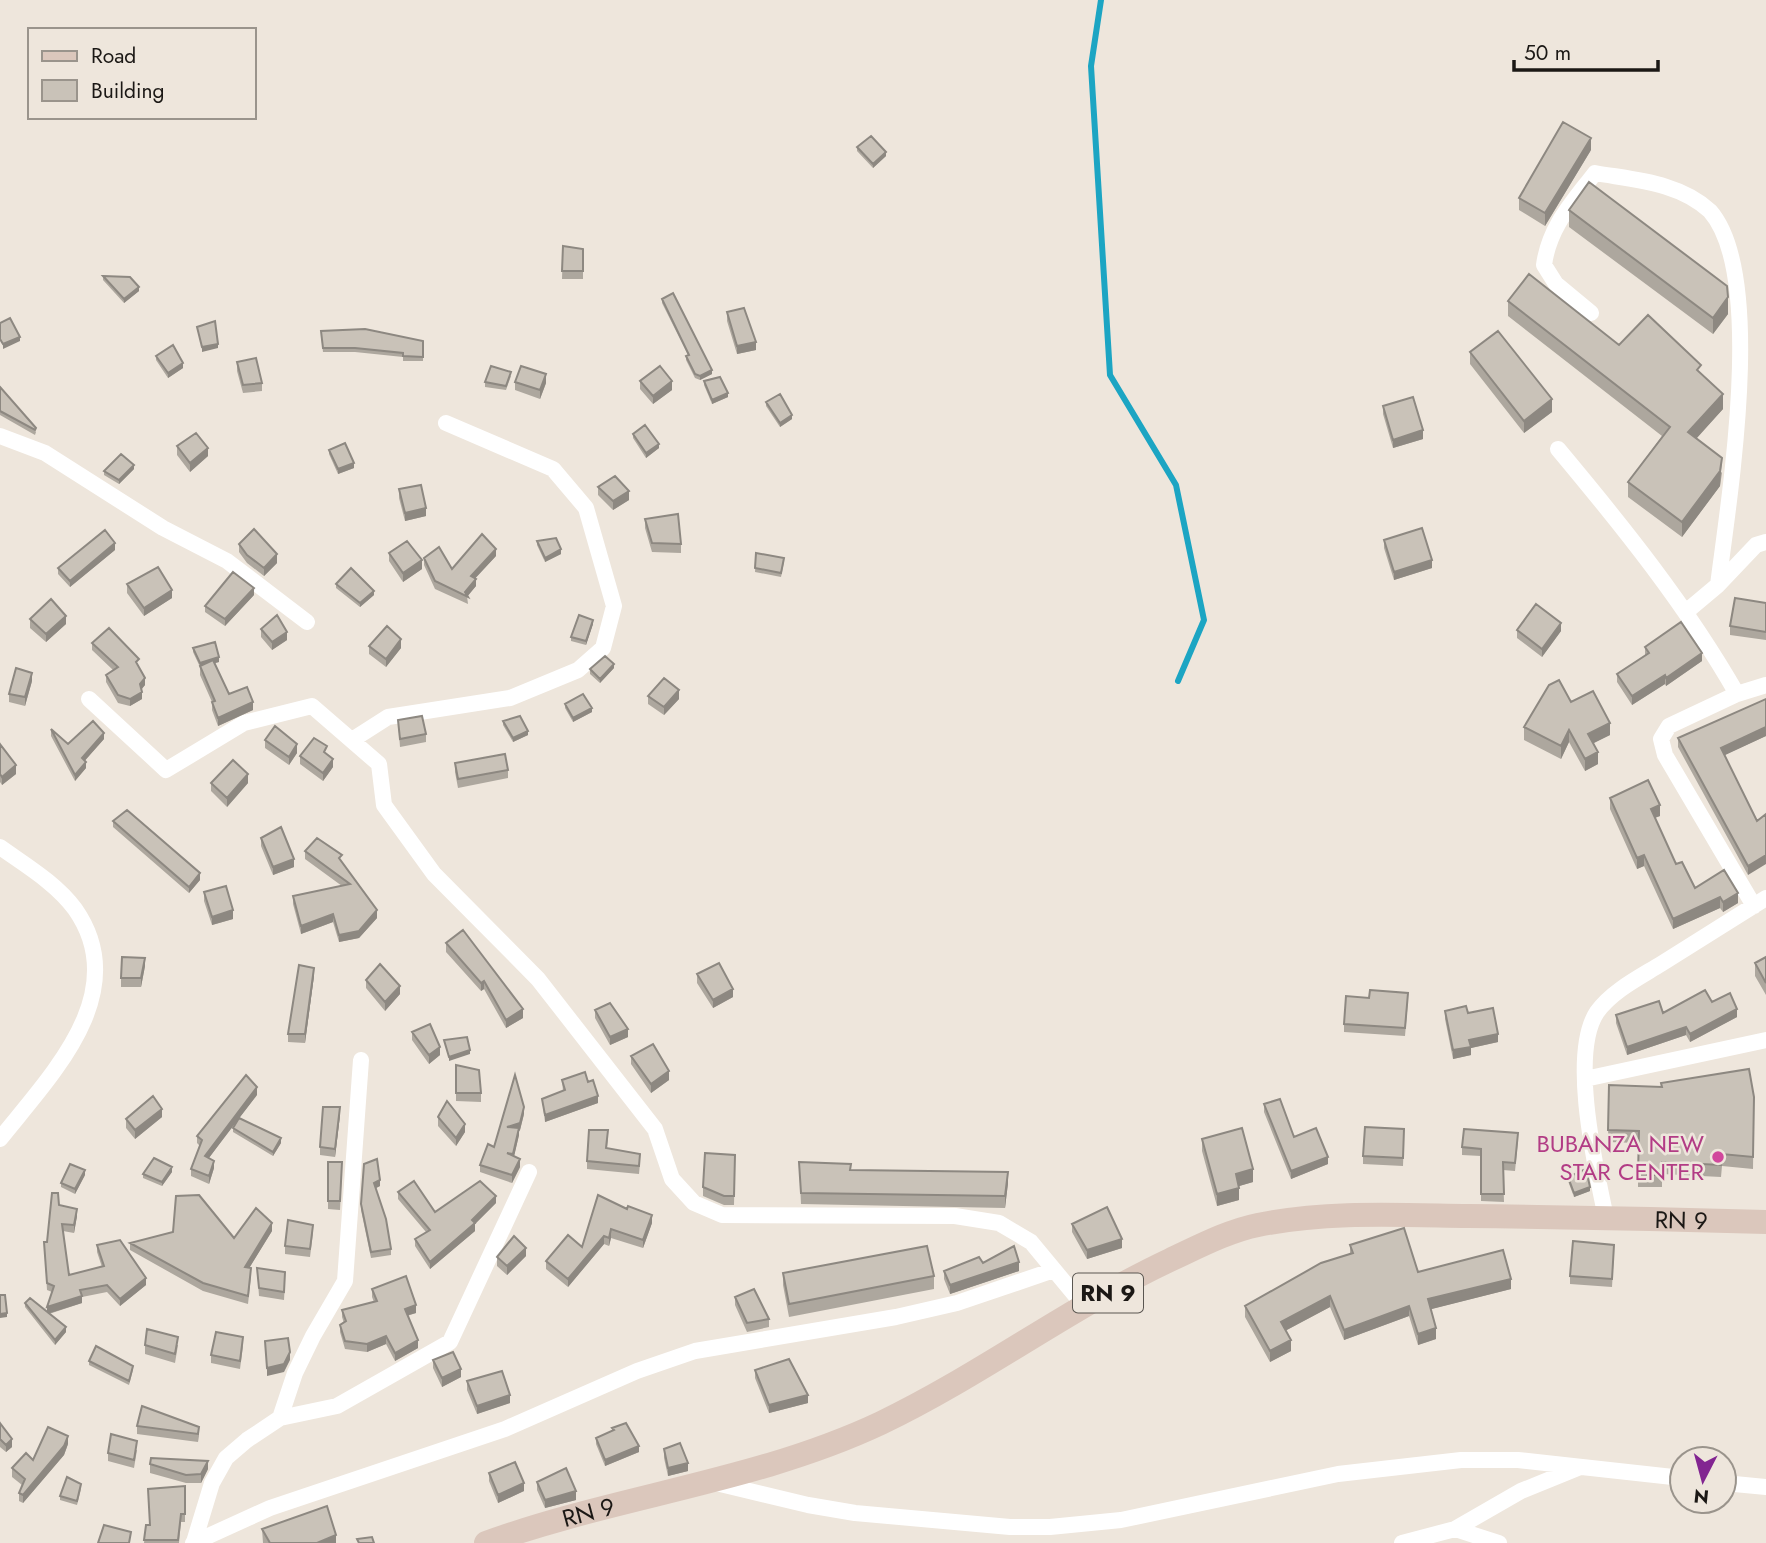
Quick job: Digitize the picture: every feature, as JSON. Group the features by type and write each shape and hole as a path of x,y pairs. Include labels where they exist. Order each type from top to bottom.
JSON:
{"main road":[{"name":"RN 9","path":"486,1543 828,1445 879,1424 941,1392 1147,1271 1209,1242 1256,1226 1315,1217 1382,1215 1766,1222"}],"street":[{"path":"1591,313 1556,284 1544,265 1547,242 1555,225 1595,173 1677,189 1710,211 1732,245 1743,286 1746,330 1745,378 1718,585"},
{"path":"352,740 388,717 510,698 578,670 603,648 614,606 586,508 553,469 446,423"},
{"path":"0,436 45,453 163,528 227,561 307,622"},
{"path":"1558,449 1642,550 1687,611 1737,694"},
{"path":"1687,611 1718,585 1756,545 1766,542"},
{"path":"1606,1218 1592,1142 1585,1079 1589,1031 1598,1012 1616,994 1640,977 1760,902 1665,755 1661,739 1669,726 1737,694 1766,685"},
{"path":"89,699 166,770 244,723 312,706 379,764 384,804 434,874 538,979 655,1129 672,1180 694,1203 722,1215 955,1216 999,1223 1031,1242 1084,1306"},
{"path":"0,848 38,873 74,908 92,941 95,979 88,1016 67,1055 0,1139"},
{"path":"1585,1079 1766,1040"},
{"path":"280,1418 307,1348 345,1281 361,1060"},
{"path":"194,1543 212,1483 226,1458 280,1418 337,1406 450,1342 529,1172"},
{"path":"194,1543 270,1508 505,1429 637,1371 695,1351 957,1303 1054,1270"},
{"path":"708,1480 808,1505 855,1513 1010,1527 1050,1527 1121,1520 1338,1474 1399,1465 1461,1460 1518,1460 1668,1476"},
{"path":"1402,1543 1455,1529 1521,1491 1582,1466"},
{"path":"1738,1484 1766,1487"},
{"path":"1455,1529 1499,1543"}],"building":[{"path":"1563,122 1591,138 1545,213 1519,198"},
{"path":"871,136 886,152 873,164 857,147"},
{"path":"1589,182 1727,286 1728,297 1713,318 1569,210"},
{"path":"563,246 583,249 583,271 562,271"},
{"path":"1529,274 1619,345 1648,315 1701,365 1697,370 1723,394 1688,432 1722,458 1720,471 1682,522 1628,482 1670,427 1508,301"},
{"path":"103,276 130,277 139,287 124,299"},
{"path":"673,293 712,370 700,376 695,374 686,356 689,355 662,299"},
{"path":"744,308 756,342 737,346 727,312"},
{"path":"10,318 20,337 3,344 0,339 0,323"},
{"path":"215,321 218,344 202,347 197,327"},
{"path":"365,329 423,341 423,357 355,348 323,348 321,331"},
{"path":"1498,331 1552,399 1524,421 1470,352"},
{"path":"173,345 183,363 168,373 156,356"},
{"path":"256,358 262,383 243,385 237,362"},
{"path":"491,366 511,372 506,386 485,382"},
{"path":"521,366 546,374 540,390 515,382"},
{"path":"660,366 672,381 653,396 640,381"},
{"path":"720,377 728,393 712,400 704,381"},
{"path":"0,387 36,428 35,430 0,411"},
{"path":"780,394 792,415 780,423 766,402"},
{"path":"1413,397 1423,430 1393,440 1383,406"},
{"path":"645,425 659,444 646,453 633,434"},
{"path":"196,433 208,448 190,463 177,446"},
{"path":"345,443 354,463 338,469 329,450"},
{"path":"121,454 134,465 119,480 104,471"},
{"path":"615,476 629,491 613,501 598,487"},
{"path":"421,485 426,508 405,513 399,489"},
{"path":"678,514 681,544 652,543 645,519"},
{"path":"1422,528 1432,560 1394,572 1384,540"},
{"path":"254,529 277,554 264,568 247,555 239,544"},
{"path":"105,530 115,543 70,581 58,568"},
{"path":"482,534 496,549 471,576 476,579 465,592 468,597 435,581 424,558 439,547 452,569"},
{"path":"556,538 561,549 545,558 537,541"},
{"path":"407,541 422,560 403,573 389,553"},
{"path":"756,553 784,558 781,573 755,568"},
{"path":"158,567 172,590 144,608 127,584"},
{"path":"351,568 374,591 360,603 336,584"},
{"path":"233,572 254,588 225,619 205,606"},
{"path":"1735,598 1766,603 1766,632 1730,626"},
{"path":"51,599 66,616 46,634 30,619"},
{"path":"1536,604 1561,623 1542,649 1517,630"},
{"path":"277,615 287,632 272,642 261,629"},
{"path":"579,615 593,620 586,641 571,637"},
{"path":"1681,622 1702,653 1666,678 1665,675 1632,696 1617,674 1649,653 1645,647"},
{"path":"387,626 401,639 386,659 369,646"},
{"path":"109,628 139,659 136,662 145,678 140,684 142,692 130,699 118,695 106,675 118,667 92,643"},
{"path":"215,642 219,657 200,663 193,648"},
{"path":"605,656 614,664 600,679 590,669"},
{"path":"213,660 229,694 247,687 253,702 218,718 212,702 215,701 200,666"},
{"path":"16,668 32,673 25,697 9,694"},
{"path":"664,678 679,690 664,707 648,696"},
{"path":"1559,680 1571,702 1593,691 1610,723 1588,734 1598,752 1585,759 1569,730 1561,746 1524,727 1549,685"},
{"path":"583,694 592,708 573,718 565,704"},
{"path":"1766,699 1766,727 1721,748 1757,821 1766,814 1766,855 1748,866 1678,738"},
{"path":"422,716 426,734 400,739 398,720"},
{"path":"520,716 528,731 513,738 503,721"},
{"path":"93,721 104,733 82,758 86,762 75,775 51,729 68,744"},
{"path":"275,726 297,744 289,757 265,740"},
{"path":"314,738 327,746 324,752 333,759 323,773 300,756"},
{"path":"0,744 16,765 2,777 0,774"},
{"path":"505,754 508,770 458,779 455,763"},
{"path":"233,760 248,774 227,798 211,783"},
{"path":"1648,780 1660,805 1651,809 1676,864 1682,862 1695,888 1724,870 1738,893 1723,902 1720,897 1673,919 1644,855 1637,858 1610,798"},
{"path":"127,810 200,873 189,887 113,821"},
{"path":"281,827 294,859 273,867 261,838"},
{"path":"317,838 342,855 339,858 377,910 359,931 339,935 333,914 301,926 293,896 350,884 305,851"},
{"path":"226,886 233,910 212,917 204,892"},
{"path":"463,930 523,1009 506,1020 484,981 481,983 446,943"},
{"path":"122,957 145,958 141,978 121,978"},
{"path":"1766,957 1766,983 1755,963"},
{"path":"719,963 733,989 713,1000 697,974"},
{"path":"380,964 400,986 385,1002 366,980"},
{"path":"299,965 314,968 305,1034 288,1034"},
{"path":"1370,990 1408,993 1405,1028 1344,1024 1346,996 1369,998"},
{"path":"1705,990 1712,1002 1730,993 1737,1009 1690,1034 1686,1027 1627,1047 1616,1015 1659,1001 1663,1013"},
{"path":"610,1003 628,1029 610,1037 595,1010"},
{"path":"1466,1006 1468,1013 1493,1008 1498,1034 1469,1040 1471,1047 1453,1050 1445,1011"},
{"path":"430,1024 440,1047 429,1055 412,1032"},
{"path":"467,1037 470,1050 449,1057 444,1040"},
{"path":"653,1044 669,1071 651,1084 631,1056"},
{"path":"456,1065 479,1070 481,1093 456,1093"},
{"path":"1749,1069 1754,1097 1753,1157 1722,1154 1721,1165 1662,1162 1662,1175 1638,1175 1639,1131 1608,1130 1609,1085 1662,1087 1661,1083"},
{"path":"585,1072 588,1082 593,1080 598,1096 545,1115 542,1099 565,1090 562,1080"},
{"path":"246,1075 257,1087 205,1156 214,1161 209,1176 191,1169 202,1140 197,1136"},
{"path":"515,1075 524,1107 520,1123 507,1127 519,1128 513,1154 507,1153 520,1159 512,1175 480,1165 488,1144 494,1147"},
{"path":"153,1096 162,1109 135,1130 126,1119"},
{"path":"1280,1099 1294,1137 1316,1128 1328,1157 1291,1171 1264,1104"},
{"path":"447,1101 465,1124 456,1138 438,1117"},
{"path":"323,1107 340,1107 335,1149 320,1147"},
{"path":"239,1118 281,1138 273,1152 233,1128"},
{"path":"1365,1127 1404,1129 1403,1158 1363,1156"},
{"path":"1242,1128 1253,1169 1236,1174 1239,1188 1217,1194 1202,1139"},
{"path":"1464,1129 1518,1133 1515,1163 1503,1162 1504,1194 1481,1194 1481,1149 1462,1147"},
{"path":"589,1130 608,1130 606,1148 640,1154 639,1166 587,1161"},
{"path":"705,1153 735,1155 734,1196 724,1196 703,1187"},
{"path":"154,1158 172,1167 162,1182 143,1174"},
{"path":"377,1159 380,1180 374,1183 386,1219 391,1249 371,1252 361,1204 364,1164"},
{"path":"328,1162 342,1162 340,1201 328,1201"},
{"path":"799,1162 851,1164 850,1170 1008,1172 1005,1196 801,1193"},
{"path":"70,1164 85,1170 75,1189 61,1183"},
{"path":"1586,1169 1590,1187 1574,1193 1568,1177"},
{"path":"414,1181 435,1212 480,1181 496,1196 472,1220 475,1223 430,1262 415,1239 430,1230 398,1192"},
{"path":"52,1193 58,1193 59,1205 77,1209 74,1225 62,1224 69,1275 104,1266 97,1245 120,1240 146,1278 120,1299 107,1285 80,1290 82,1296 47,1307 54,1286 47,1283 44,1242 47,1242"},
{"path":"199,1195 234,1238 256,1208 272,1223 245,1267 251,1268 248,1296 203,1283 130,1243 173,1232 176,1196"},
{"path":"598,1195 627,1209 628,1206 652,1215 643,1240 611,1229 609,1238 604,1236 568,1279 546,1261 568,1235 582,1247"},
{"path":"1107,1207 1122,1239 1087,1250 1072,1224"},
{"path":"288,1220 313,1225 310,1249 285,1246"},
{"path":"1404,1228 1418,1272 1503,1250 1511,1279 1428,1299 1436,1328 1418,1334 1409,1306 1344,1330 1330,1296 1281,1322 1291,1340 1270,1351 1245,1306 1321,1263 1353,1253 1350,1245"},
{"path":"514,1236 526,1248 507,1266 497,1257"},
{"path":"1573,1241 1614,1245 1612,1279 1570,1276"},
{"path":"927,1246 934,1276 789,1304 783,1273"},
{"path":"1014,1246 1019,1262 950,1285 944,1271 979,1257 983,1263"},
{"path":"257,1268 285,1272 284,1292 259,1288"},
{"path":"406,1276 416,1305 405,1309 418,1340 395,1353 386,1336 367,1344 345,1341 340,1325 346,1321 342,1310 377,1301 372,1289"},
{"path":"754,1289 769,1319 747,1323 735,1297"},
{"path":"0,1295 5,1295 7,1313 0,1314"},
{"path":"30,1298 66,1327 55,1340 25,1303"},
{"path":"147,1329 178,1337 175,1354 145,1345"},
{"path":"216,1332 243,1337 240,1361 211,1355"},
{"path":"288,1338 290,1352 284,1364 267,1368 265,1341"},
{"path":"96,1346 133,1366 129,1381 89,1361"},
{"path":"453,1352 461,1369 442,1378 433,1360"},
{"path":"789,1359 808,1395 769,1405 755,1370"},
{"path":"502,1371 510,1395 477,1406 467,1381"},
{"path":"142,1406 199,1427 198,1434 137,1426"},
{"path":"0,1423 12,1439 6,1445 0,1439"},
{"path":"626,1423 639,1446 605,1460 596,1438"},
{"path":"48,1427 68,1436 64,1446 23,1495 19,1493 25,1479 12,1468 26,1453 33,1460"},
{"path":"111,1434 137,1441 134,1460 108,1453"},
{"path":"680,1443 688,1463 668,1468 664,1449"},
{"path":"151,1458 208,1461 201,1474 186,1475 150,1464"},
{"path":"515,1462 524,1483 498,1495 489,1473"},
{"path":"566,1468 576,1491 545,1500 537,1482"},
{"path":"67,1477 81,1484 77,1501 60,1496"},
{"path":"185,1486 185,1514 181,1514 178,1540 144,1540 146,1525 150,1525 148,1489"},
{"path":"327,1506 336,1535 317,1543 270,1543 262,1529"},
{"path":"104,1525 131,1532 129,1543 98,1543"},
{"path":"372,1537 374,1543 359,1543 357,1539"}],"waterway":[{"path":"1101,0 1091,66 1110,375 1176,485 1204,620 1178,681"}],"place":[{"name":"BUBANZA NEW STAR CENTER","path":"1718,1157"}]}
